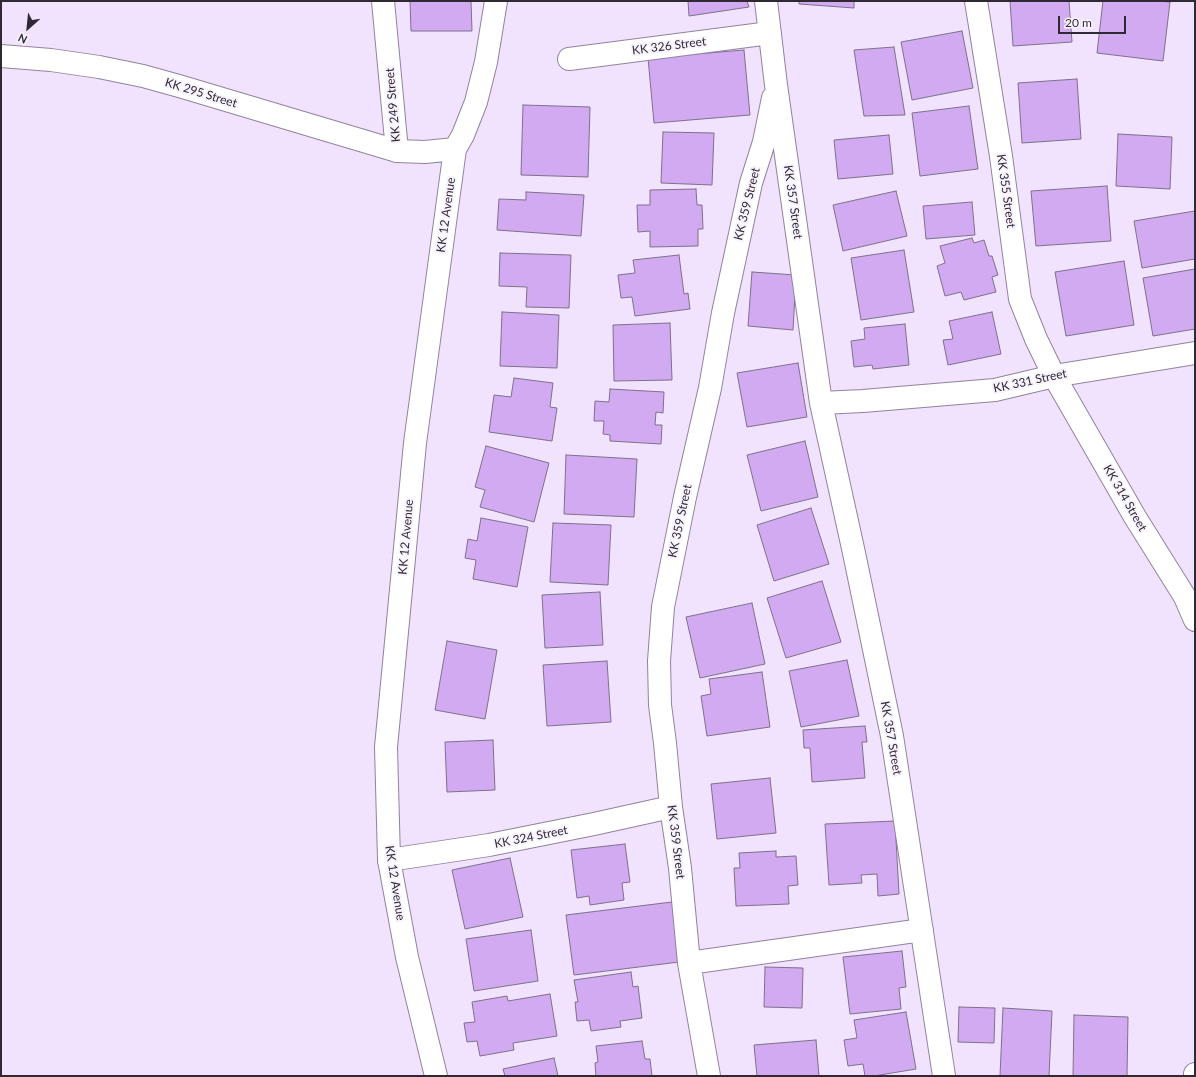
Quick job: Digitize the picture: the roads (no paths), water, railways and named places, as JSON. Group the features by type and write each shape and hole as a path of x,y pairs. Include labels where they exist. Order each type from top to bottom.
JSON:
{"street":[{"name":"KK 249 Street","path":"383,1 397,151 425,152 455,149"},
{"name":"KK 12 Avenue","path":"436,1076 407,957 389,860 386,747 415,443 455,149 463,135 476,102 486,62 496,1"},
{"name":"KK 357 Street","path":"766,1 776,85 821,403 892,736 944,1076"},
{"name":"KK 355 Street","path":"976,1 1001,156 1020,299 1036,339 1054,376"},
{"name":"KK 326 Street","path":"569,58 770,32"},
{"name":"KK 295 Street","path":"1,56 52,60 99,67 143,76 397,151"},
{"name":"KK 359 Street","path":"709,1076 689,963 680,868 671,807 660,705 658,661 663,607 685,497 710,388 723,313 751,183 764,142 776,85"},
{"name":"KK 331 Street","path":"821,403 995,390 1054,376 1195,353"},
{"name":"KK 314 Street","path":"1054,376 1135,516 1185,597 1195,620"},
{"name":"KK 324 Street","path":"389,860 496,843 671,807"},
{"path":"689,963 922,930"}]}
